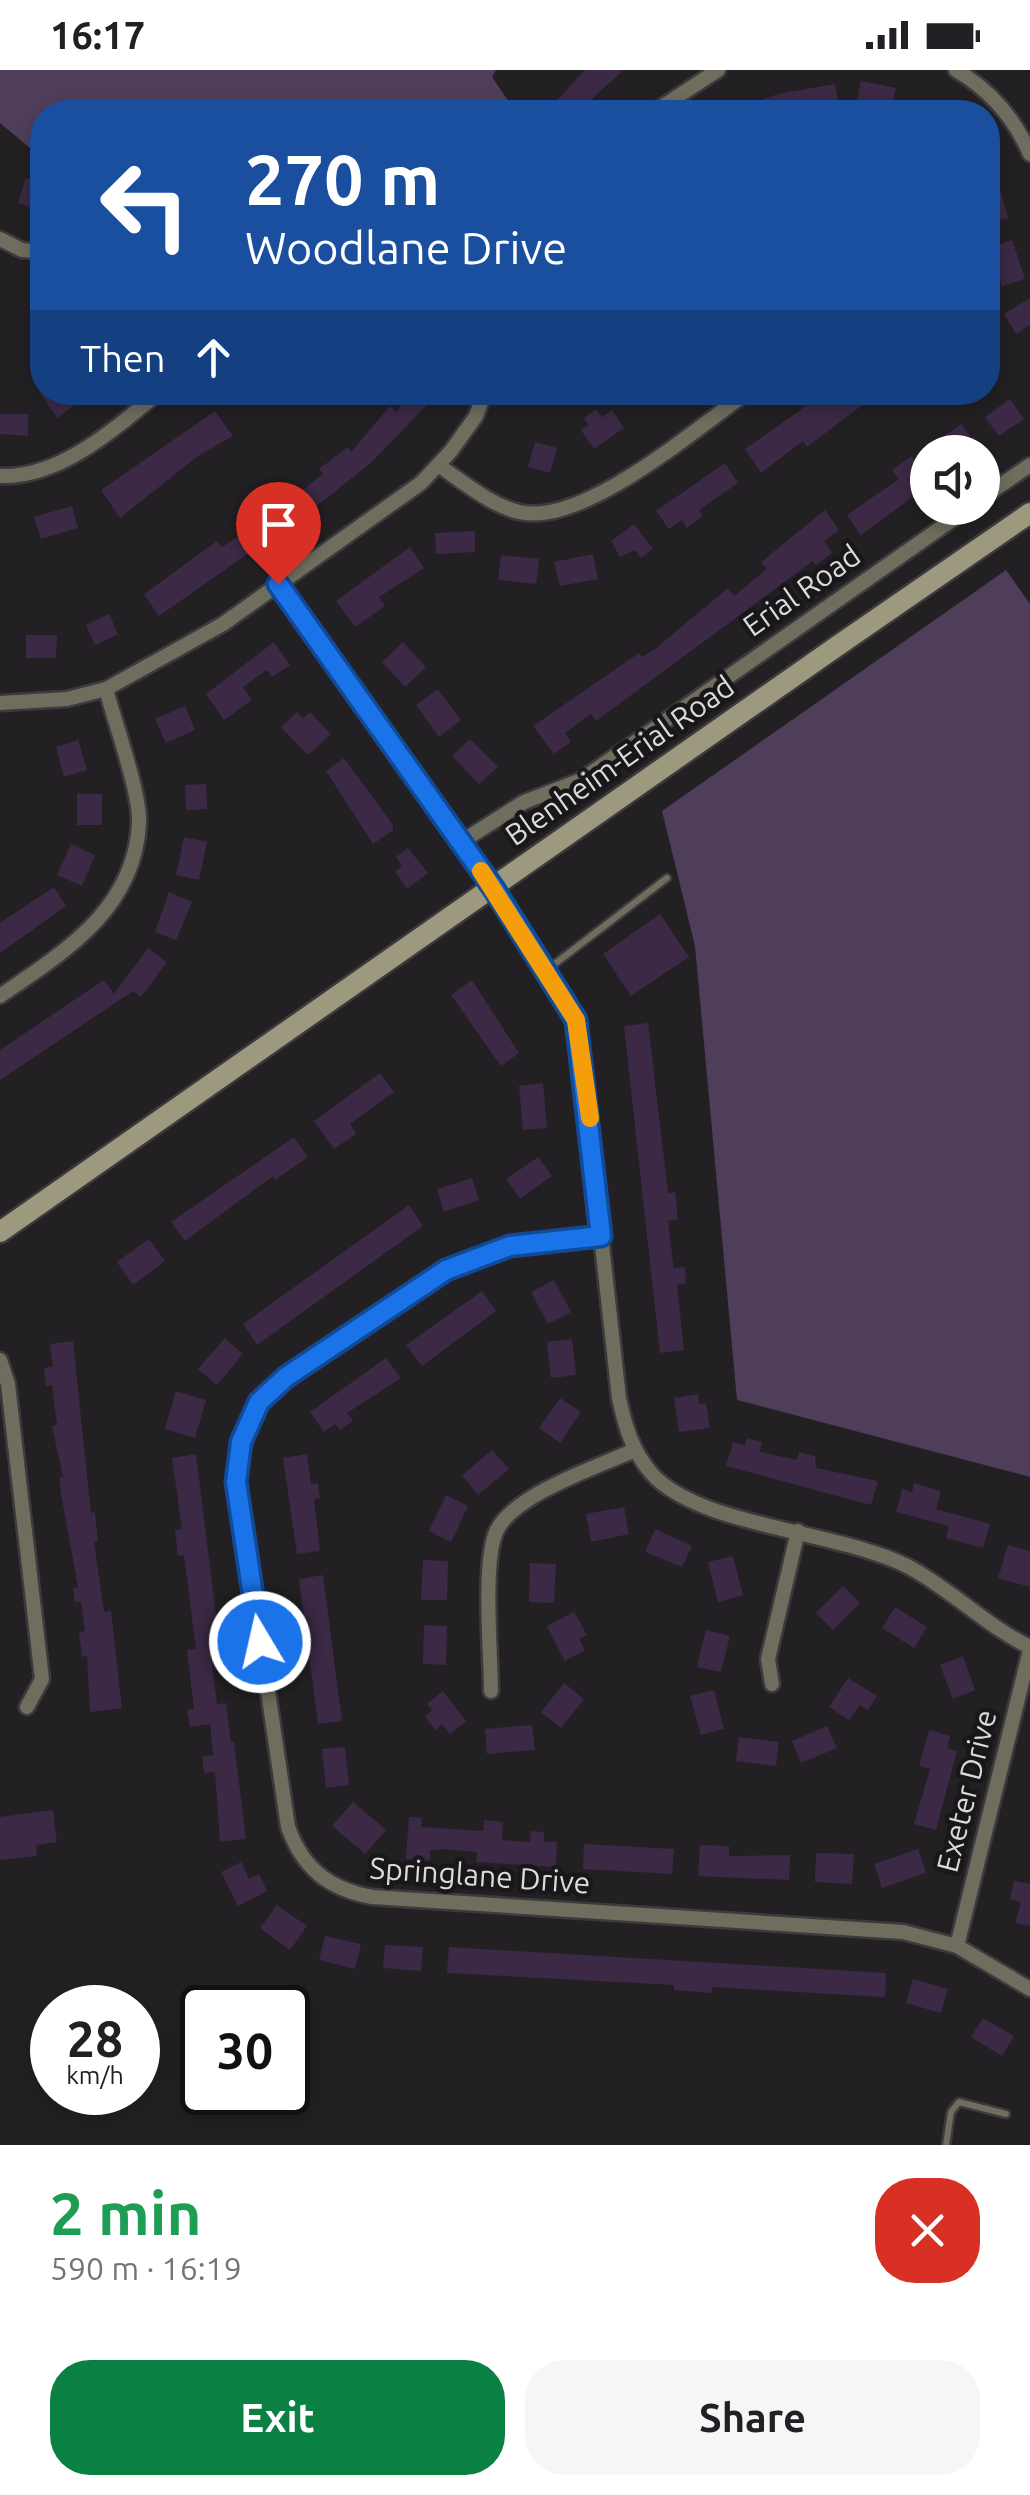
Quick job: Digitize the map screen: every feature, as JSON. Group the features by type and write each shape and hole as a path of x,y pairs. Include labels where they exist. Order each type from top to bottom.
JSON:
{"main road":[{"name":"Blenheim-Erial Road","path":"0,1232 494,889 601,807 1030,512"}],"street":[{"path":"672,100 718,70"},
{"path":"956,70 994,100"},
{"path":"1000,106 1030,154"},
{"path":"0,239 30,251"},
{"path":"0,476 31,474 58,464 142,405"},
{"path":"0,703 66,700 106,689 223,624 421,482 438,466 480,405"},
{"path":"438,466 517,512 545,515 594,499 729,405"},
{"path":"1000,486 1030,465"},
{"name":"Erial Road","path":"461,842 524,802 580,780 945,525"},
{"path":"278,584 494,889 576,1020 618,1398 635,1450 667,1486 703,1505 868,1549 911,1568 1030,1649"},
{"path":"0,996 92,929 110,908 130,864 140,821 106,689"},
{"name":"Springlane Drive","path":"601,1236 510,1246 446,1270 286,1377 249,1417 236,1482 288,1827 296,1849 329,1884 372,1898 903,1932 958,1946 1030,1989"},
{"path":"0,1360 8,1384 42,1679 28,1707"},
{"path":"490,1691 490,1562 497,1530 518,1508 551,1488 635,1450"},
{"path":"772,1684 768,1659 798,1530"},
{"name":"Exeter Drive","path":"958,1946 1030,1649"}],"lane":[{"path":"547,970 667,878"},
{"path":"946,2145 951,2112 959,2102 1006,2114"}],"shaded area":[{"path":"0,70 496,70 492,77 508,100 30,100 30,148 0,123"},
{"path":"1006,570 1030,604 1030,1477 737,1400 695,946 662,811"}],"building":[{"path":"585,70 624,70 590,100 557,100"},
{"path":"861,81 896,88 894,100 857,100"},
{"path":"835,84 838,100 761,100"},
{"path":"26,178 30,180 30,207 18,203"},
{"path":"1000,189 1008,218 1000,220"},
{"path":"1012,240 1025,279 1002,286 1000,244"},
{"path":"1030,298 1030,325 1016,334 1004,314"},
{"path":"1010,399 1024,419 1000,435 985,417"},
{"path":"48,405 74,405 57,418"},
{"path":"401,405 427,405 372,462 323,501 159,616 144,594 217,541 222,547 261,521 288,500 282,493 295,484 301,491 323,474 319,469 348,447 351,452 390,406 396,412"},
{"path":"808,405 862,405 807,447 803,441 761,473 745,449"},
{"path":"596,409 602,417 612,410 624,428 594,449 581,430 589,425 584,418"},
{"path":"215,411 233,436 198,456 120,518 101,490"},
{"path":"0,414 28,414 28,436 0,434"},
{"path":"961,424 969,435 946,435"},
{"path":"535,442 557,448 550,473 528,467"},
{"path":"910,457 910,499 861,535 847,515 899,479 892,470"},
{"path":"725,463 738,483 699,510 703,516 687,528 682,520 669,529 656,511"},
{"path":"72,506 78,528 41,539 34,517"},
{"path":"825,510 839,530 824,541 832,553 816,565 813,561 596,721 591,714 565,733 571,742 554,754 533,726 639,653 642,657 655,649 728,588 734,596 767,569 761,562"},
{"path":"634,524 653,549 641,558 635,550 620,557 611,541"},
{"path":"475,531 475,552 436,554 435,533"},
{"path":"410,547 424,568 379,597 385,606 355,627 336,601"},
{"path":"593,554 598,579 560,586 554,562"},
{"path":"501,555 539,559 536,584 498,580"},
{"path":"109,614 118,634 95,645 86,625"},
{"path":"26,635 57,635 56,658 26,658"},
{"path":"274,642 290,665 272,677 267,670 243,687 252,700 224,720 206,694"},
{"path":"403,642 426,667 405,687 382,662"},
{"path":"438,689 461,720 439,737 416,705"},
{"path":"185,706 195,730 166,743 155,719"},
{"path":"297,712 303,719 310,712 331,734 308,755 281,727"},
{"path":"470,739 498,767 479,784 452,756"},
{"path":"78,740 87,770 64,777 56,747"},
{"path":"344,758 393,825 393,830 373,844 326,771"},
{"path":"206,784 207,809 186,810 185,785"},
{"path":"77,794 102,794 102,825 77,825"},
{"path":"184,837 207,842 199,880 176,875"},
{"path":"71,844 95,855 82,886 57,875"},
{"path":"408,848 428,873 407,889 395,872 402,866 396,857"},
{"path":"54,887 66,906 0,953 0,923"},
{"path":"169,892 192,902 176,940 155,932"},
{"path":"660,914 689,957 631,996 603,954"},
{"path":"148,948 167,962 141,997 133,991 0,1080 0,1050 104,980 114,994"},
{"path":"472,980 519,1053 501,1066 451,995"},
{"path":"648,1023 668,1193 675,1192 678,1219 668,1221 672,1255 674,1268 685,1267 686,1284 677,1285 684,1350 660,1353 624,1026"},
{"path":"380,1073 394,1092 350,1124 356,1134 334,1149 314,1121"},
{"path":"543,1083 547,1128 523,1130 519,1086"},
{"path":"294,1137 308,1157 275,1180 273,1176 185,1241 171,1222"},
{"path":"538,1157 552,1176 520,1199 506,1179"},
{"path":"472,1178 479,1200 444,1212 437,1189"},
{"path":"409,1205 423,1226 257,1345 243,1324"},
{"path":"149,1239 165,1261 133,1285 117,1262"},
{"path":"554,1280 571,1312 548,1324 531,1292"},
{"path":"482,1291 496,1311 422,1366 406,1345"},
{"path":"225,1338 243,1354 217,1385 198,1369"},
{"path":"572,1339 576,1375 551,1378 547,1342"},
{"path":"73,1341 91,1513 95,1512 98,1541 94,1542 104,1612 111,1611 122,1708 90,1712 87,1656 82,1657 79,1632 85,1631 81,1602 75,1602 73,1588 78,1587 52,1426 57,1425 52,1385 46,1386 44,1368 53,1366 50,1344"},
{"path":"386,1358 401,1378 347,1413 353,1421 340,1430 335,1424 324,1432 310,1412"},
{"path":"176,1391 206,1400 195,1438 165,1429"},
{"path":"698,1394 699,1404 706,1403 710,1428 679,1432 674,1398"},
{"path":"560,1398 581,1412 560,1443 539,1428"},
{"path":"747,1438 762,1442 760,1452 797,1460 799,1452 815,1456 816,1468 878,1481 871,1505 726,1466 733,1442 745,1445"},
{"path":"492,1450 509,1469 478,1495 462,1475"},
{"path":"196,1454 222,1664 212,1665 217,1704 226,1703 246,1839 220,1842 215,1772 204,1773 202,1756 213,1755 210,1724 190,1727 187,1710 194,1709 187,1650 196,1649 184,1555 178,1556 175,1530 182,1529 172,1458"},
{"path":"307,1454 311,1484 318,1483 320,1498 314,1499 320,1551 297,1554 283,1458"},
{"path":"914,1483 941,1491 936,1509 990,1524 983,1548 946,1538 949,1526 896,1512 902,1489 912,1492"},
{"path":"446,1495 468,1506 451,1542 429,1531"},
{"path":"624,1507 629,1534 591,1542 586,1514"},
{"path":"655,1529 692,1546 682,1567 645,1552"},
{"path":"1008,1545 1030,1551 1030,1587 998,1578"},
{"path":"733,1556 743,1595 718,1602 708,1562"},
{"path":"423,1560 448,1561 447,1600 421,1600"},
{"path":"530,1563 556,1564 554,1603 529,1602"},
{"path":"323,1575 342,1721 318,1724 299,1579"},
{"path":"843,1586 860,1603 833,1630 816,1613"},
{"path":"895,1607 927,1627 914,1648 882,1628"},
{"path":"574,1612 587,1635 579,1639 585,1650 565,1661 547,1626"},
{"path":"424,1625 447,1626 446,1665 423,1664"},
{"path":"706,1630 730,1636 721,1672 697,1667"},
{"path":"963,1656 975,1690 953,1699 940,1665"},
{"path":"848,1678 877,1696 868,1710 860,1705 849,1720 829,1707"},
{"path":"564,1683 584,1699 561,1728 541,1712"},
{"path":"714,1690 724,1729 701,1735 690,1696"},
{"path":"443,1691 466,1721 450,1734 442,1724 435,1730 425,1716 432,1710 427,1704"},
{"path":"532,1725 535,1750 487,1754 485,1729"},
{"path":"827,1726 837,1748 801,1763 792,1741"},
{"path":"929,1730 950,1736 947,1748 957,1751 936,1830 914,1824 930,1769 919,1766"},
{"path":"739,1737 779,1742 776,1766 736,1761"},
{"path":"345,1747 349,1785 326,1788 322,1749"},
{"path":"353,1802 386,1830 365,1854 332,1826"},
{"path":"53,1810 57,1842 36,1845 37,1856 0,1860 0,1817"},
{"path":"409,1817 422,1818 421,1827 483,1831 484,1820 503,1822 502,1840 530,1842 531,1831 544,1832 544,1842 557,1842 556,1867 476,1862 477,1852 443,1849 430,1850 430,1860 406,1859"},
{"path":"584,1844 674,1849 672,1874 583,1869"},
{"path":"700,1845 729,1846 729,1856 790,1855 789,1880 698,1876"},
{"path":"918,1849 926,1873 882,1888 874,1864"},
{"path":"816,1853 854,1854 852,1884 815,1882"},
{"path":"241,1862 249,1879 259,1874 267,1891 238,1906 221,1872"},
{"path":"1014,1881 1030,1884 1030,1926 1015,1923 1021,1902 1010,1899"},
{"path":"277,1905 307,1926 290,1950 260,1928"},
{"path":"325,1936 361,1944 355,1969 319,1960"},
{"path":"385,1945 423,1947 421,1971 383,1968"},
{"path":"449,1947 886,1973 885,1997 712,1987 712,1993 674,1990 674,1985 447,1973"},
{"path":"913,1979 948,1989 941,2013 906,2003"},
{"path":"983,2018 1014,2036 1002,2056 971,2037"}],"slow traffic":[{"path":"481,871 576,1020 590,1118"}],"route":[{"path":"260,1642 236,1482 241,1442 259,1402 286,1377 446,1270 479,1254 510,1246 601,1236 586,1080 576,1020 494,889 278,584"}]}
